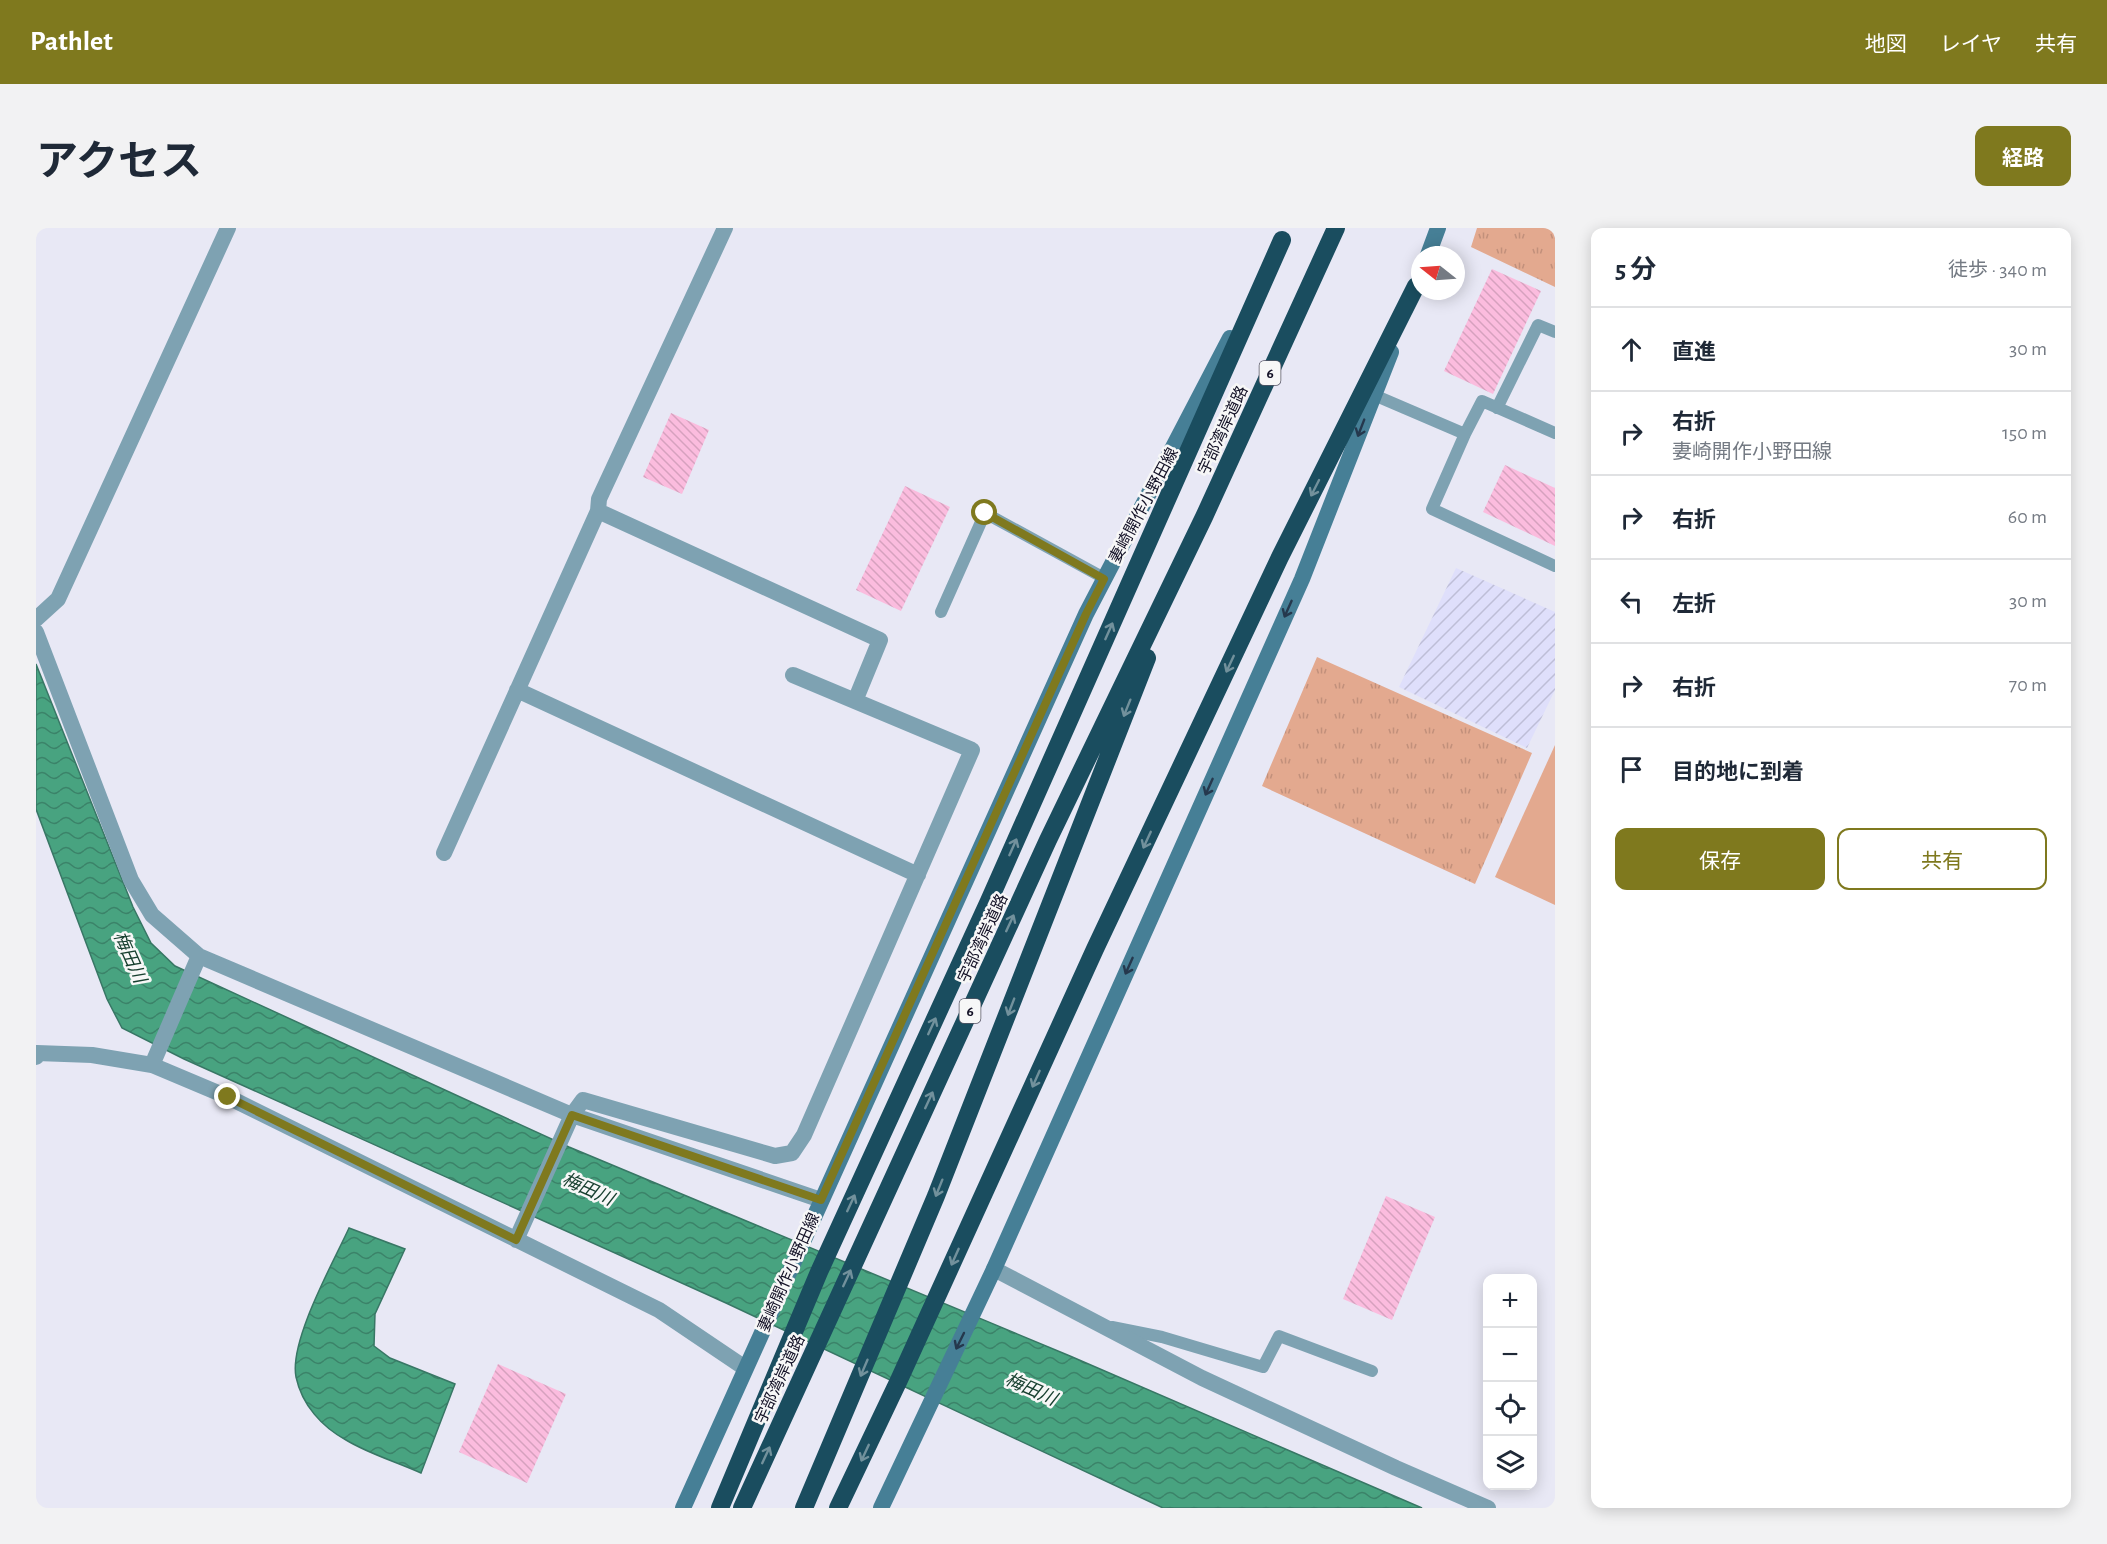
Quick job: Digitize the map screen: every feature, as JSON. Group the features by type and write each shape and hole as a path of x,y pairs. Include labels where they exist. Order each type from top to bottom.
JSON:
{"highway":[{"name":"宇部湾岸道路","path":"741,1508 1048,840 1204,517 1336,228"},
{"path":"720,1508 819,1272 989,901 1285,234"},
{"path":"838,1508 899,1380 1095,950 1280,557 1411,295"},
{"name":"宇部湾岸道路","path":"804,1508 936,1196 1204,517"}],"main road":[{"path":"1431,246 1438,228"},
{"name":"妻崎開作小野田線","path":"683,1508 1076,635 1285,234"},
{"path":"881,1508 994,1269 1302,579 1411,299"}],"street":[{"path":"36,619 58,599 228,228"},
{"path":"444,853 598,512 599,499 725,228"},
{"path":"598,512 880,640 855,701"},
{"path":"36,632 131,880 152,915 196,963 572,1115 819,1205"},
{"path":"516,1240 572,1115 582,1100 775,1156 792,1153 804,1136 972,750 793,675"},
{"path":"517,690 918,875"},
{"path":"154,1060 196,963"},
{"path":"36,1058 37,1053 154,1060 659,1310 748,1362"},
{"path":"994,1269 1213,1383 1488,1508"}],"lane":[{"path":"1497,408 1538,325 1555,332"},
{"path":"1374,395 1466,434"},
{"path":"1555,433 1482,401 1432,509 1555,566"},
{"path":"941,612 985,513 1104,579"},
{"path":"1099,1324 1162,1337 1263,1367 1279,1336 1372,1371"}],"shaded area":[{"path":"1456,568 1555,612 1555,690 1527,748 1399,687"}],"green space":[{"path":"1477,228 1555,228 1555,287 1471,247"},
{"path":"1317,657 1532,753 1475,884 1262,786"},
{"path":"1555,745 1555,905 1495,877"}],"water":[{"name":"梅田川","path":"36,664 133,907 151,943 175,966 569,1147 1070,1356 1422,1508 1163,1508 726,1303 184,1059 122,1028 107,999 36,809"},
{"path":"349,1228 405,1249 375,1314 374,1346 390,1358 455,1384 421,1473 364,1450 329,1429 308,1406 296,1377 299,1343 305,1323"}],"building":[{"path":"1492,269 1541,291 1493,394 1444,371"},
{"path":"671,413 709,430 682,494 643,477"},
{"path":"1505,465 1555,488 1555,546 1483,512"},
{"path":"905,486 950,507 901,611 856,590"},
{"path":"1386,1196 1435,1217 1392,1320 1343,1299"},
{"path":"498,1364 566,1394 527,1483 459,1452"}],"route":[{"path":"228,1097 516,1240 572,1115 821,1200 1086,614 1104,579 985,513"}]}
